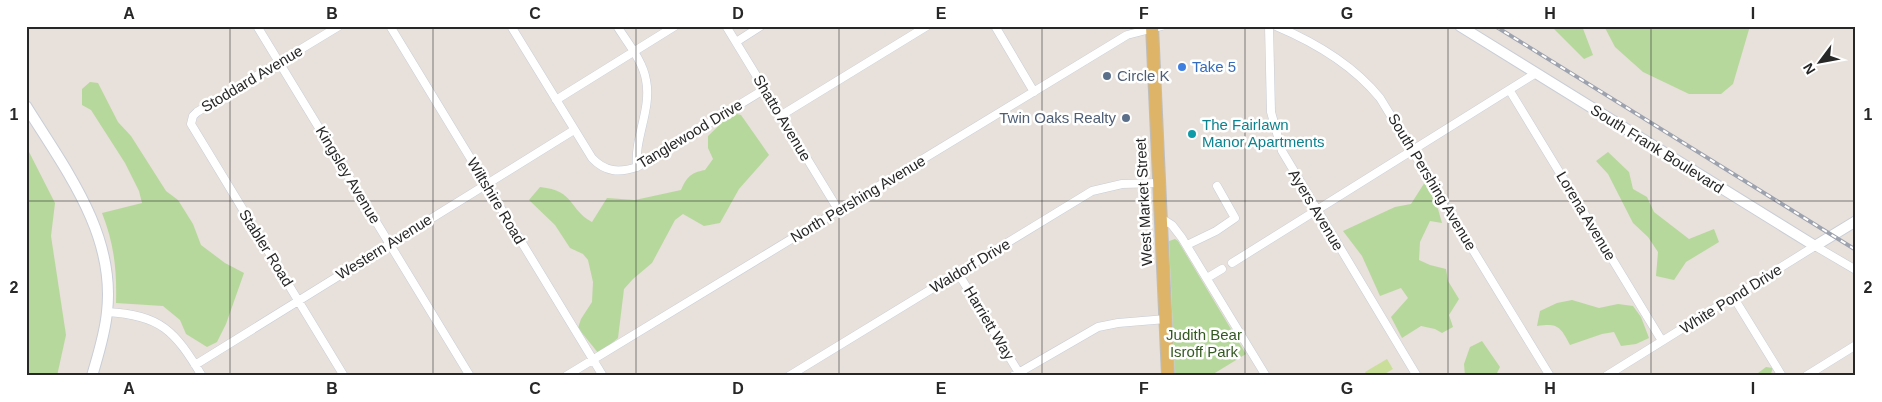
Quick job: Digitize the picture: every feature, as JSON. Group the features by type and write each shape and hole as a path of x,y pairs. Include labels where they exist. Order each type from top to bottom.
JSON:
{"main road":[{"name":"West Market Street","path":"1155,27 1159,182 1168,376"}],"street":[{"name":"Kingsley Avenue","path":"257,26 470,376"},
{"name":"Stoddard Avenue","path":"192,118 197,112 339,26"},
{"name":"Wiltshire Road","path":"390,26 603,376"},
{"name":"Tanglewood Drive","path":"511,26 592,158 603,168 623,171 637,168 765,89"},
{"path":"617,26 645,74 647,85 636,146 637,168"},
{"path":"556,100 675,26"},
{"name":"Shatto Avenue","path":"726,26 839,211"},
{"path":"736,42 761,26"},
{"path":"780,116 926,26"},
{"path":"995,26 1034,92"},
{"name":"Ayers Avenue","path":"1269,26 1271,112 1278,141 1287,161 1417,376"},
{"name":"South Pershing Avenue","path":"1276,26 1305,40 1361,77 1380,98 1550,376"},
{"name":"South Frank Boulevard","path":"1460,26 1856,270"},
{"name":"North Pershing Avenue","path":"566,376 1127,35 1155,27"},
{"path":"1232,263 1318,212 1536,73"},
{"name":"Lorena Avenue","path":"1510,91 1662,341"},
{"path":"26,106 92,216 104,261 107,312 92,376"},
{"name":"Stabler Road","path":"192,118 194,128 344,376"},
{"name":"Western Avenue","path":"195,365 574,130"},
{"name":"Waldorf Drive","path":"789,376 1092,191 1108,186 1159,182"},
{"path":"1187,245 1216,231 1235,218 1217,186"},
{"path":"1161,218 1172,225 1187,245 1266,376"},
{"name":"White Pond Drive","path":"1606,376 1856,221"},
{"path":"1207,278 1222,269"},
{"name":"Harriett Way","path":"958,273 1016,374"},
{"path":"1734,298 1782,376"},
{"path":"107,312 139,314 159,324 173,335 202,376"},
{"path":"1016,374 1098,328 1118,323 1166,319"},
{"path":"1806,376 1856,345"}],"green space":[{"path":"1551,26 1582,26 1593,55 1584,59"},
{"path":"1604,26 1750,26 1733,84 1721,94 1689,94 1643,72 1615,47"},
{"path":"90,82 98,83 118,122 131,136 166,191 178,200 193,224 201,245 225,263 244,273 226,324 217,342 207,347 186,334 180,320 163,306 116,303 114,257 102,213 142,203 139,191 125,163 91,110 82,105 82,89"},
{"path":"732,113 741,115 769,155 739,189 720,223 704,226 683,214 675,220 652,263 624,289 618,338 599,354 578,328 581,319 592,302 593,282 588,260 583,254 570,248 555,225 529,200 540,187 552,189 566,196 584,217 592,222 607,198 635,200 681,190 690,176 705,170 713,159 708,148 708,136"},
{"path":"26,146 55,203 51,236 66,335 57,376 26,376"},
{"path":"1608,152 1629,172 1633,189 1647,197 1654,212 1689,239 1714,229 1719,242 1686,262 1674,280 1656,276 1658,252 1648,237 1633,223 1608,174 1596,161"},
{"path":"1425,182 1434,195 1442,223 1430,221 1420,242 1419,260 1446,269 1448,281 1459,299 1449,315 1453,327 1442,333 1435,329 1421,326 1402,338 1391,317 1408,298 1401,288 1380,296 1362,256 1343,231 1395,207 1411,204"},
{"name":"Judith Bear Isroff Park","path":"1175,239 1178,241 1246,354 1210,376 1175,376 1169,241"},
{"path":"1572,300 1599,308 1618,304 1633,306 1641,317 1649,338 1636,344 1621,346 1614,332 1570,345 1558,327 1550,325 1537,326 1540,311 1557,303"},
{"path":"1482,341 1500,367 1496,375 1465,376 1464,364 1470,347"},
{"path":"1387,359 1393,369 1381,376 1367,376 1365,372"},
{"path":"1766,367 1773,368 1770,376 1754,376"}],"railway":[{"path":"1495,26 1856,250"}],"place":[{"name":"Take 5","path":"1182,67"},
{"name":"Circle K","path":"1107,76"},
{"name":"Twin Oaks Realty","path":"1126,118"},
{"name":"The Fairlawn Manor Apartments","path":"1192,134"}]}
